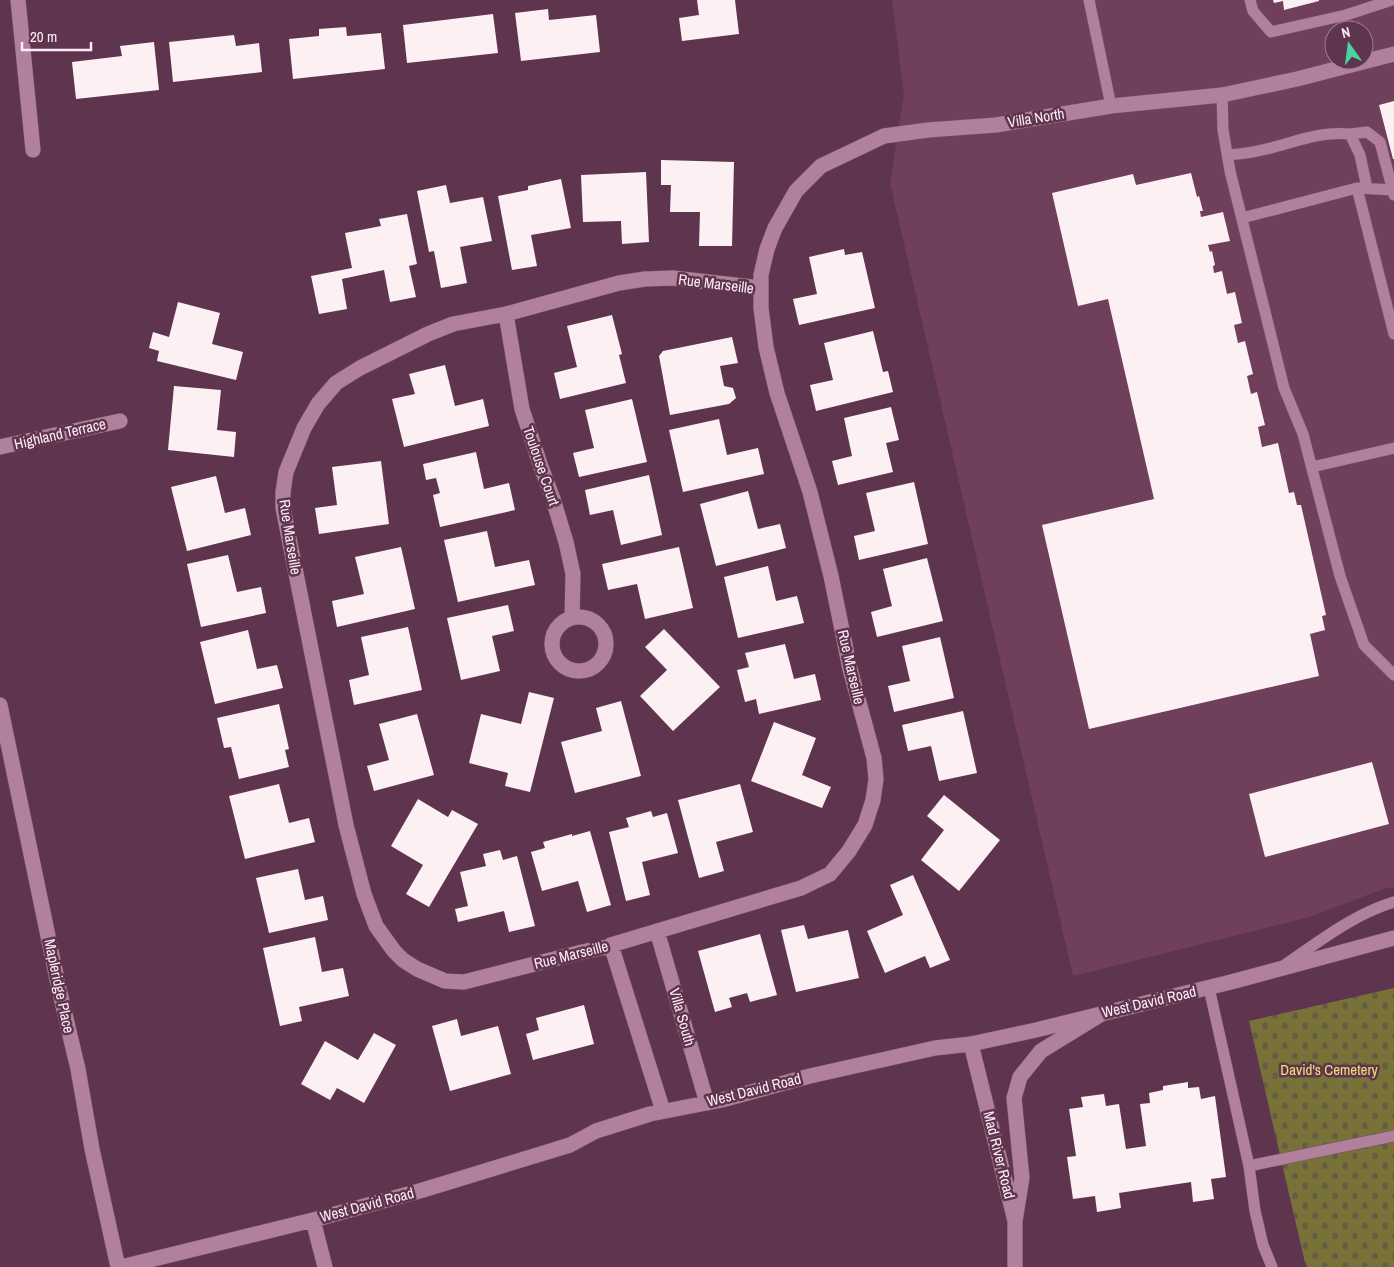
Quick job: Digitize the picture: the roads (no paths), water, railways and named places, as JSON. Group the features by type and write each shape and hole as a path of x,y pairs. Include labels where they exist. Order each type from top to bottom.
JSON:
{"street":[{"path":"18,0 33,150"},
{"name":"Villa North","path":"761,288 761,275 767,250 775,228 796,191 821,166 884,136 928,130 996,125 1111,106 1222,95 1298,79 1394,54"},
{"name":"Rue Marseille","path":"673,278 761,288 761,308 766,347 775,384 812,502 831,576 850,669 874,758 876,779 873,800 865,825 849,851 830,874 801,888 611,946 464,982 446,981 417,969 403,960 376,926 364,894 346,825 283,508 286,472 304,428 318,404 336,383 360,368 428,334 454,324 506,314 619,283 645,279 673,278"},
{"name":"Toulouse Court","path":"506,314 522,409 566,542 572,574 572,618"},
{"name":"Highland Terrace","path":"0,447 120,421"},
{"name":"Mapleridge Place","path":"0,705 59,989 78,1069 92,1149 120,1267"},
{"name":"Villa South","path":"658,931 707,1103"},
{"name":"West David Road","path":"120,1267 313,1220 423,1190 570,1145 596,1131 650,1114 707,1103 830,1071 935,1048 971,1044 1036,1030 1209,988 1394,938"},
{"path":"612,945 663,1111"},
{"path":"1015,1221 1022,1178 1014,1098 1020,1077 1041,1051 1103,1013"},
{"name":"Mad River Road","path":"971,1044 1015,1221 1015,1267"},
{"path":"313,1220 325,1267"}],"lane":[{"path":"1089,0 1111,106"},
{"path":"1250,0 1253,11 1271,32 1346,15 1392,0"},
{"path":"1222,95 1223,130 1230,171 1284,388 1303,434 1340,576 1364,645 1394,675"},
{"path":"1228,155 1260,151 1319,134 1367,132 1380,142 1394,191 1362,188 1242,218"},
{"path":"1350,134 1360,155 1362,188 1394,334"},
{"path":"1312,467 1394,448"},
{"path":"1279,969 1349,922 1378,907 1394,902"},
{"path":"1209,988 1250,1166 1255,1211 1263,1245 1272,1267"},
{"path":"1250,1166 1394,1136"}],"park label":[{"name":"David's Cemetery","path":"1329,1070"}]}
